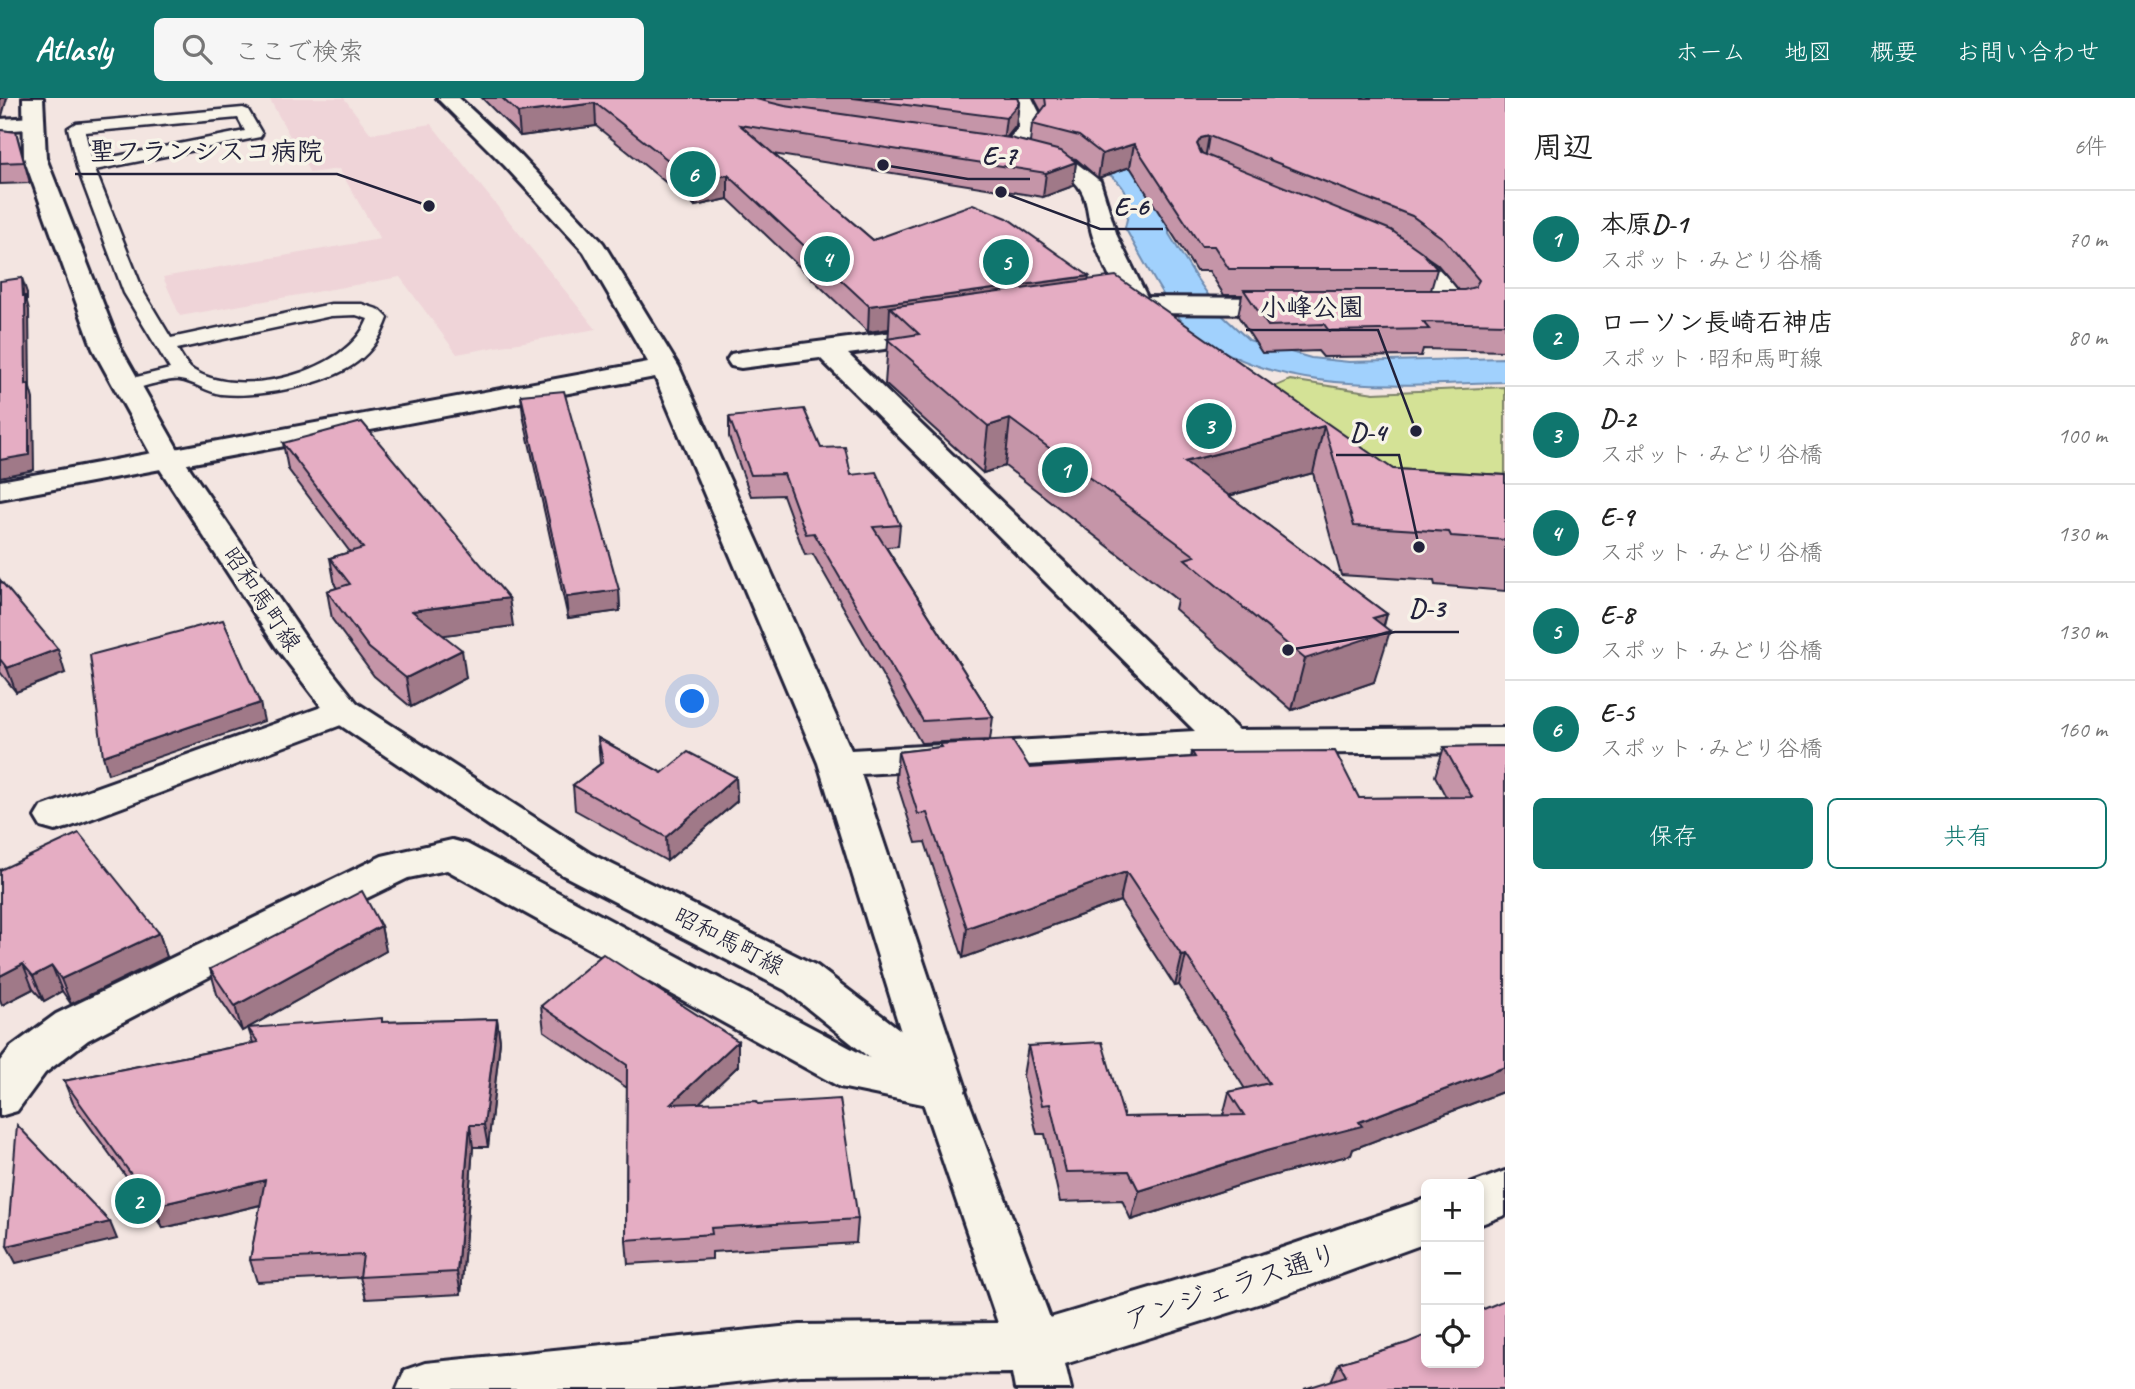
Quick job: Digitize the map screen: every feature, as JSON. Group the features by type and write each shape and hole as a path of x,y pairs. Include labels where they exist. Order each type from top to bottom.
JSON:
{"street":[{"path":"425,1389 800,1350 1038,1368 942,1089 838,762 665,367 594,248 513,161 447,98"},
{"path":"1011,151 1030,128 1028,112 1022,98"},
{"name":"昭和馬町線","path":"22,115 61,230 107,349 169,460 293,647 344,711 576,864 802,978 942,1089"},
{"path":"982,148 1011,151 1067,167 1092,186 1105,236 1138,305 1180,340"},
{"path":"1370,238 1395,248 1426,271 1456,306 1396,307"},
{"path":"1083,313 1138,305 1317,306"},
{"path":"741,360 972,330"},
{"path":"828,350 1228,742"},
{"path":"0,490 665,367"},
{"path":"55,817 344,711"},
{"path":"838,762 1228,742 1505,740"},
{"path":"0,1097 27,1060 72,1027 255,934 397,866 452,854 857,1074 942,1089"},
{"path":"1484,1201 1505,1193"},
{"name":"アンジェラス通り","path":"1038,1368 1261,1279 1421,1223"}],"lane":[{"path":"85,167 254,134 243,113 76,128 85,167 134,293 182,373 197,381 226,388 253,387 332,368 346,360 372,336 378,318 372,311 357,308 331,310 166,345"},
{"path":"127,385 182,373"}],"shaded area":[{"path":"269,98 344,98 371,134 431,124 596,329 457,354 400,277 180,316 163,277 380,239 339,169 310,173"}],"green space":[{"path":"1290,380 1374,393 1505,387 1505,477 1383,469 1267,390"}],"water":[{"path":"784,98 1054,138 1089,147 1148,176 1169,205 1169,234 1223,316 1249,340 1311,358 1349,362 1505,358 1505,382 1339,382 1298,377 1258,366 1221,350 1180,319 1163,295 1125,228 1129,207 1127,196 1116,180 1107,173 1069,155"}],"building":[{"path":"502,98 752,98 785,106 1010,138 1061,151 1076,162 1046,173 740,125 873,240 973,204 1007,218 1089,276 869,306 728,175 695,181 595,103 518,113"},
{"path":"853,98 1017,98 1019,103 1006,118"},
{"path":"1045,98 1505,98 1505,324 1423,322 1429,329 1329,331 1324,324 1268,326 1244,290 1464,290 1475,287 1479,280 1444,239 1412,216 1209,136 1201,138 1197,144 1201,153 1391,230 1422,252 1437,269 1229,269 1214,246 1201,246 1134,144 1102,154 1079,136 1032,124 1046,105"},
{"path":"0,130 16,132 24,162 0,163"},
{"path":"1116,276 1393,469 1505,475 1505,540 1451,536 1449,532 1354,526 1324,426 1184,462 1387,614 1373,618 1390,631 1305,659 1185,559 1195,556 1010,419 988,426 887,339 919,334 890,307"},
{"path":"22,278 25,296 26,385 29,384 29,455 0,460 0,281"},
{"path":"564,391 619,590 566,597 521,395"},
{"path":"804,409 821,448 845,447 851,475 876,472 900,525 873,527 993,717 923,721 814,533 806,534 784,474 751,475 729,417"},
{"path":"362,422 509,598 412,611 462,650 406,678 369,648 327,591 350,584 330,558 363,548 283,443"},
{"path":"0,580 58,649 7,668 0,659"},
{"path":"223,620 260,703 103,756 90,655"},
{"path":"598,738 662,773 688,752 736,777 666,837 573,785 603,762"},
{"path":"1012,740 1030,768 1195,757 1192,752 1335,751 1359,798 1472,797 1444,747 1505,746 1505,1067 1359,1122 1362,1126 1266,1151 1139,1191 1129,1171 1066,1172 1050,1104 1042,1105 1028,1046 1102,1042 1124,1117 1244,1115 1229,1092 1269,1083 1186,955 1182,956 1126,872 967,928 927,813 918,814 898,752 942,747 940,744"},
{"path":"79,833 159,933 61,979 52,966 33,976 23,964 0,976 0,870"},
{"path":"362,891 381,926 235,1006 210,969"},
{"path":"603,954 738,1041 671,1104 757,1101 758,1104 840,1099 858,1219 711,1228 712,1234 626,1240 627,1065 541,1006"},
{"path":"382,1018 382,1022 497,1019 484,1125 470,1125 457,1272 360,1277 363,1255 250,1260 265,1180 154,1206 64,1081 258,1042 248,1028"},
{"path":"17,1125 110,1222 7,1246"},
{"path":"1505,1300 1505,1389 1304,1389 1346,1376 1339,1363 1421,1337 1421,1368 1484,1368 1484,1309"}],"place":[{"name":"E-7","path":"883,165"},
{"name":"E-5","path":"693,174"},
{"name":"E-6","path":"1001,192"},
{"name":"聖フランシスコ病院","path":"429,206"},
{"name":"E-9","path":"827,259"},
{"name":"E-8","path":"1006,262"},
{"name":"D-2","path":"1209,426"},
{"name":"小峰公園","path":"1416,431"},
{"name":"本原D-1","path":"1065,470"},
{"name":"D-4","path":"1419,547"},
{"name":"D-3","path":"1288,650"},
{"name":"ローソン長崎石神店","path":"138,1201"}]}
